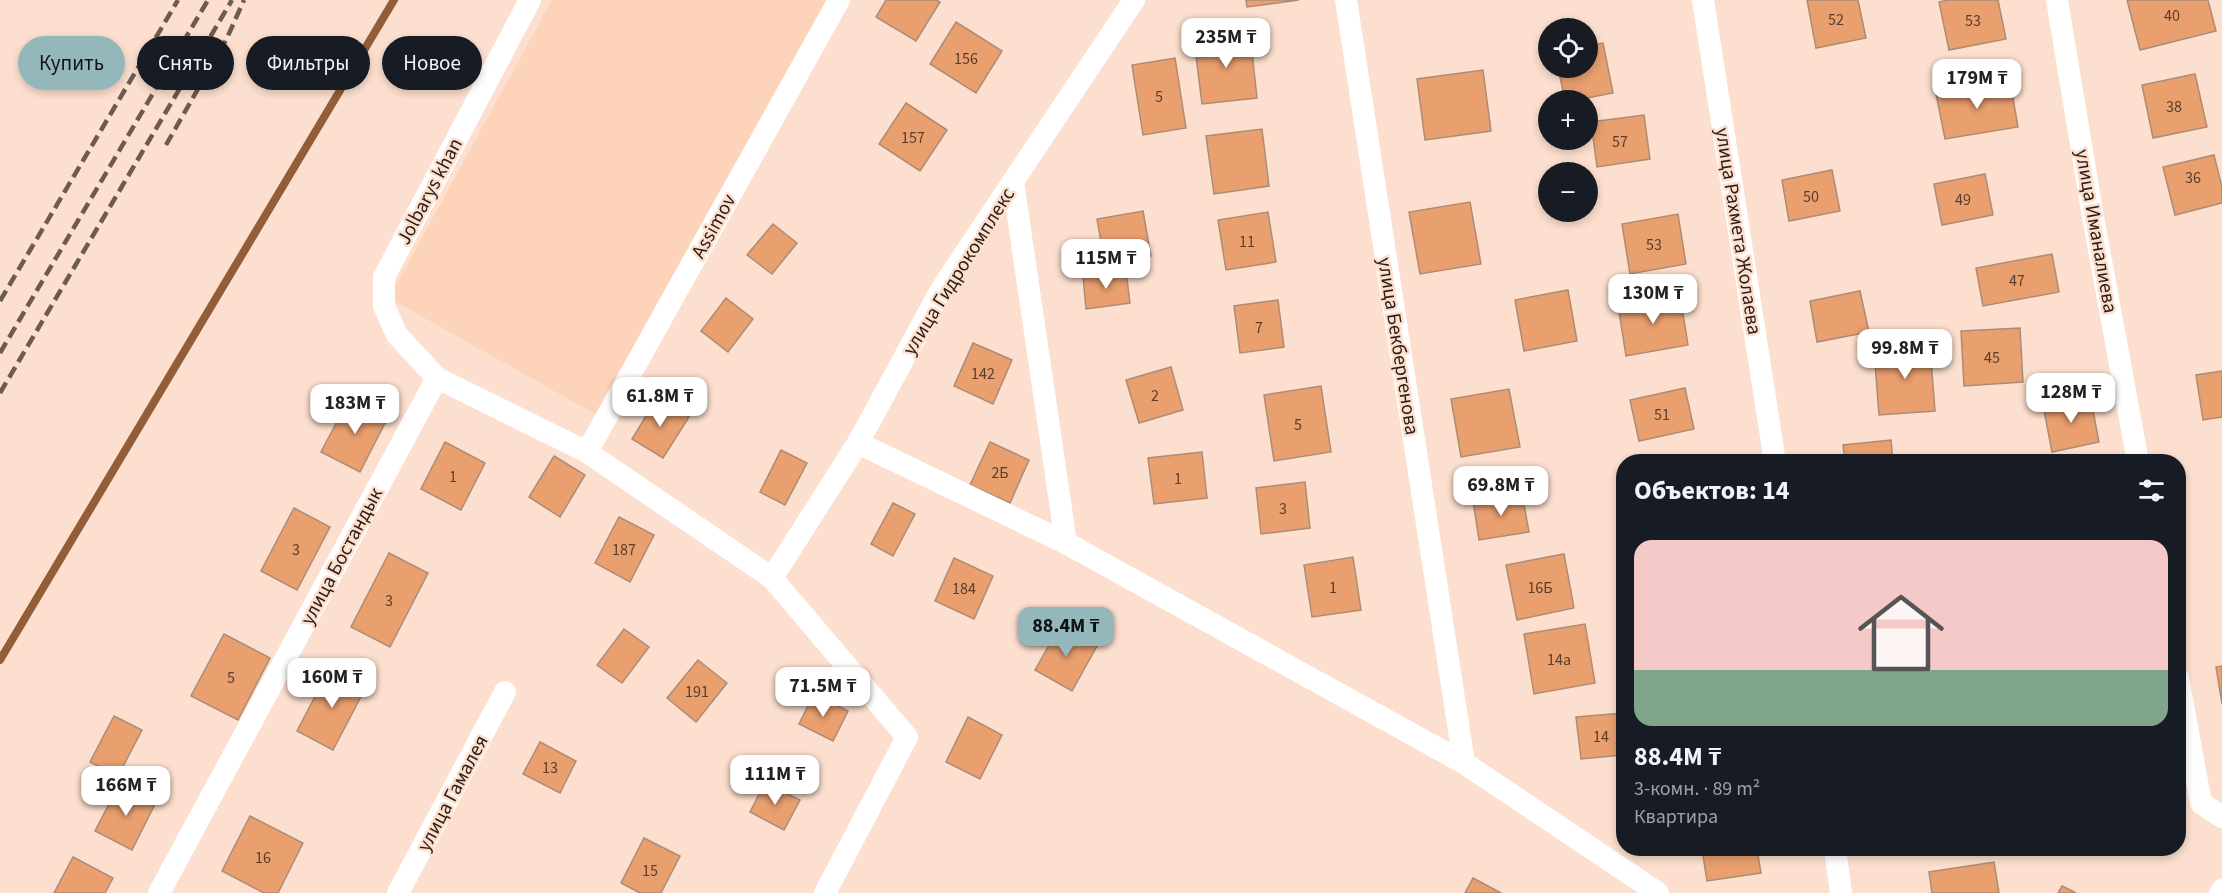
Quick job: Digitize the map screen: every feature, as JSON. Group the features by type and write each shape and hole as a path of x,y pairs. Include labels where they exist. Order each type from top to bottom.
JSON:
{"street":[{"name":"Jolbarys khan","path":"437,378 397,335 384,306 384,277 530,0"},
{"name":"Assimov","path":"587,452 839,0"},
{"name":"улица Гидрокомплекс","path":"772,578 858,443 942,288 1134,0"},
{"name":"улица Бекбергенова","path":"1346,0 1464,763"},
{"name":"улица Рахмета Жолаева","path":"1703,0 1774,454"},
{"name":"улица Иманалиева","path":"2057,0 2093,217 2137,454"},
{"path":"1013,182 1066,543"},
{"path":"437,378 587,452 772,578 907,737 825,893"},
{"name":"улица Бостандык","path":"159,893 437,378"},
{"path":"858,443 1066,543 1464,763 1658,893"},
{"name":"улица Гамалея","path":"398,893 505,692"},
{"path":"2186,721 2201,803 2222,817"},
{"path":"1836,856 1841,893"}],"shaded area":[{"path":"552,0 835,0 604,419 389,298"}],"building":[{"path":"886,0 936,0 940,2 916,41 876,17"},
{"path":"1246,0 1299,0 1247,7"},
{"path":"1807,0 1858,0 1866,38 1816,48"},
{"path":"1998,0 2006,39 1949,50 1939,2"},
{"path":"2127,0 2208,0 2216,31 2140,50"},
{"path":"956,22 1002,51 976,93 930,64"},
{"path":"1250,33 1257,98 1202,104 1194,40"},
{"path":"1603,43 1613,93 1598,96 1598,90 1563,90 1560,78 1598,78 1598,44"},
{"path":"1175,58 1186,128 1143,135 1132,65"},
{"path":"1483,70 1491,131 1425,140 1417,79"},
{"path":"2195,74 2207,127 2153,138 2142,85"},
{"path":"2010,81 2018,127 1945,139 1936,94"},
{"path":"906,103 947,130 920,171 879,144"},
{"path":"1644,115 1650,159 1598,167 1595,150 1598,150 1598,121"},
{"path":"1262,129 1269,186 1214,194 1206,136"},
{"path":"2214,155 2222,187 2222,203 2175,215 2163,167"},
{"path":"1832,170 1840,211 1789,221 1782,180"},
{"path":"1985,174 1993,215 1942,225 1934,184"},
{"path":"1470,202 1481,264 1420,274 1409,212"},
{"path":"1143,211 1151,256 1105,264 1097,219"},
{"path":"1268,212 1276,262 1226,270 1218,220"},
{"path":"1678,214 1686,264 1630,274 1622,224"},
{"path":"773,224 797,243 772,274 747,255"},
{"path":"2052,254 2059,292 1983,306 1976,268"},
{"path":"1126,271 1130,303 1086,309 1083,276"},
{"path":"1568,290 1577,341 1524,351 1515,300"},
{"path":"1860,291 1869,332 1817,342 1810,301"},
{"path":"1680,295 1688,345 1626,356 1618,305"},
{"path":"726,298 753,319 728,352 701,331"},
{"path":"1278,300 1284,347 1240,353 1234,306"},
{"path":"2020,328 2023,382 1964,386 1961,331"},
{"path":"973,343 1012,360 993,404 954,386"},
{"path":"1930,346 1935,411 1879,415 1874,350"},
{"path":"1171,367 1183,410 1139,423 1126,380"},
{"path":"2222,371 2222,417 2203,420 2196,375"},
{"path":"1321,386 1331,452 1274,461 1264,395"},
{"path":"1685,388 1694,429 1639,441 1630,400"},
{"path":"1509,389 1520,447 1461,457 1451,399"},
{"path":"2090,395 2099,442 2052,452 2043,405"},
{"path":"350,397 388,417 360,472 321,452"},
{"path":"657,398 689,417 663,458 632,439"},
{"path":"1891,440 1892,454 1844,454 1843,445"},
{"path":"445,442 485,463 461,510 421,489"},
{"path":"990,442 1029,460 1010,503 970,485"},
{"path":"781,450 807,463 785,505 760,492"},
{"path":"1202,452 1207,498 1154,504 1148,458"},
{"path":"554,456 585,475 560,517 529,497"},
{"path":"1305,482 1310,528 1261,534 1256,488"},
{"path":"1522,494 1529,532 1479,540 1473,501"},
{"path":"893,503 915,514 893,556 871,544"},
{"path":"294,508 330,527 297,590 261,571"},
{"path":"619,517 654,535 630,582 595,563"},
{"path":"389,553 428,573 390,647 351,627"},
{"path":"1564,554 1574,608 1517,620 1506,565"},
{"path":"1353,557 1361,610 1312,617 1304,565"},
{"path":"954,558 993,576 974,619 935,601"},
{"path":"1585,624 1595,683 1534,694 1524,634"},
{"path":"1060,626 1097,646 1072,691 1035,670"},
{"path":"624,629 649,647 622,683 597,665"},
{"path":"224,634 270,658 238,720 191,696"},
{"path":"698,660 727,683 696,722 667,698"},
{"path":"2222,666 2222,704 2216,667"},
{"path":"330,668 366,687 333,750 297,731"},
{"path":"814,694 848,711 833,741 799,724"},
{"path":"1616,714 1616,756 1581,759 1576,717"},
{"path":"114,716 142,730 118,776 90,762"},
{"path":"968,717 1002,735 980,779 946,762"},
{"path":"540,742 576,761 560,793 523,774"},
{"path":"120,783 156,802 132,850 95,831"},
{"path":"765,783 800,800 784,830 750,812"},
{"path":"250,816 303,843 278,893 264,893 222,871"},
{"path":"644,838 680,856 661,893 640,893 621,883"},
{"path":"1703,856 1758,856 1761,873 1707,881"},
{"path":"73,857 113,878 105,893 54,893"},
{"path":"1994,862 1999,893 1932,893 1929,872"},
{"path":"1473,878 1501,893 1465,893"},
{"path":"2062,886 2076,893 2058,893"}],"waterway":[{"path":"0,660 394,0"}],"railway":[{"path":"0,301 178,0"},
{"path":"0,353 208,0"},
{"path":"0,393 232,0"},
{"path":"166,145 227,38 244,0"}]}
